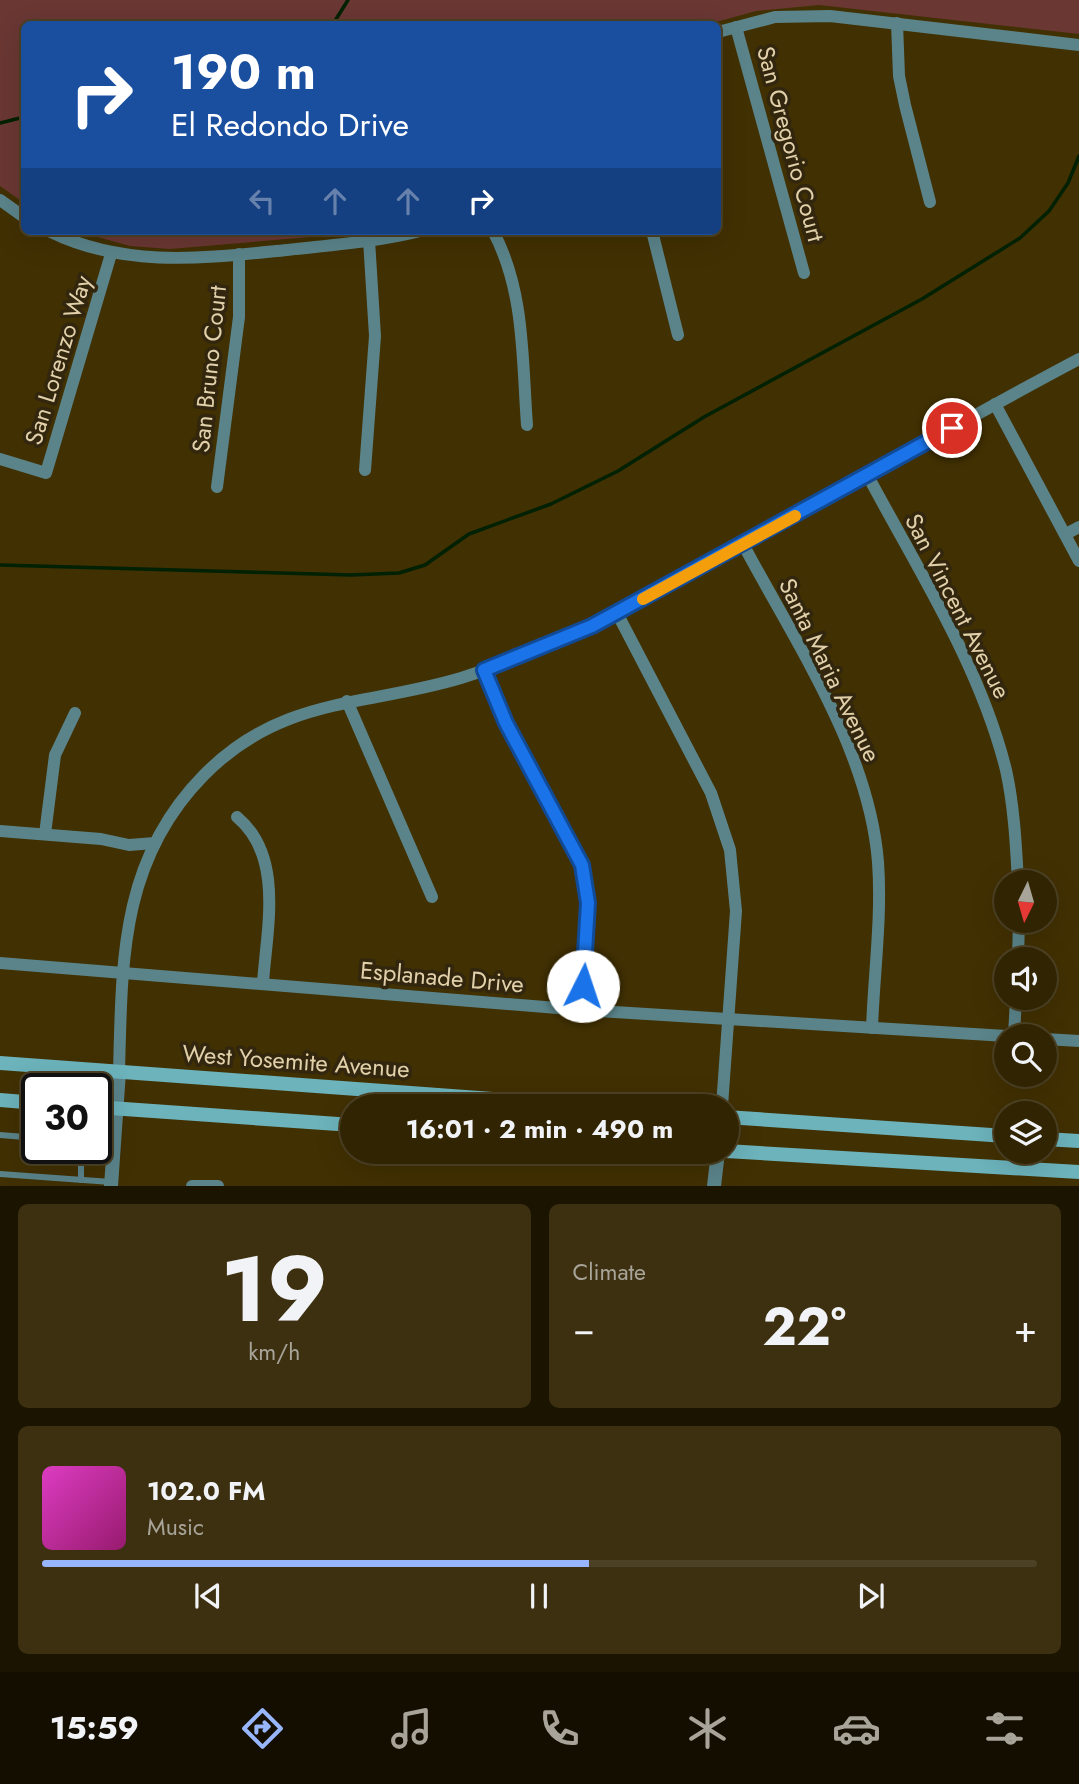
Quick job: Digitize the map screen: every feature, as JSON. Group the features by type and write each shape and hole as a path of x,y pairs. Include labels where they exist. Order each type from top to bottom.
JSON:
{"main road":[{"name":"West Yosemite Avenue","path":"0,1063 423,1094"},
{"path":"0,1100 21,1102"},
{"path":"112,1109 340,1124"},
{"path":"739,1118 994,1135"},
{"path":"1057,1140 1079,1141"},
{"path":"739,1152 1079,1172"}],"street":[{"path":"721,31 761,19 802,15 897,23 1075,45"},
{"path":"897,23 901,86 930,202"},
{"name":"San Gregorio Court","path":"736,26 804,273"},
{"path":"0,200 21,215"},
{"path":"60,235 111,254 166,259 239,254 397,235"},
{"path":"495,235 511,270 517,296 527,425"},
{"path":"653,235 678,335"},
{"path":"365,470 375,336 369,240"},
{"name":"San Lorenzo Way","path":"0,459 46,473 111,254"},
{"name":"San Bruno Court","path":"217,487 239,317 239,254"},
{"path":"111,1184 119,1072 122,971 131,905 155,843 187,794 238,746 292,717 347,701 406,691 484,670 556,643 617,613 1079,359"},
{"path":"995,404 1079,561"},
{"name":"San Vincent Avenue","path":"868,476 965,658 990,719 1007,774 1017,870"},
{"path":"1066,534 1079,527"},
{"name":"Santa Maria Avenue","path":"743,544 832,711 864,792 878,861 872,1028"},
{"path":"617,613 711,793 722,821 735,880 723,1094"},
{"path":"484,670 506,723 582,865 588,903 582,1010"},
{"path":"347,701 432,897"},
{"path":"45,834 55,755 75,713"},
{"path":"237,817 257,838 266,869 268,908 263,982"},
{"path":"0,831 102,839 129,845 155,843"},
{"name":"Esplanade Drive","path":"0,963 729,1021 994,1035"},
{"path":"1057,1040 1079,1041"},
{"path":"714,1185 717,1164"},
{"path":"194,1184 218,1185"}],"lane":[{"path":"0,1135 21,1136"},
{"path":"81,1164 81,1180"},
{"path":"23,1165 23,1175"},
{"path":"40,1177 41,1167"},
{"path":"58,1178 59,1168"},
{"path":"0,1174 111,1184"}],"shaded area":[{"path":"0,0 1079,0 1079,34 819,5 756,11 720,21 21,21 21,201 0,186"},
{"path":"90,235 334,235 170,249 130,246"}],"waterway":[{"path":"335,21 348,0"},
{"path":"0,123 21,118"},
{"path":"0,565 351,575 399,573 425,565 469,534 551,504 618,471 704,417 922,299 1020,238 1049,211 1068,183 1079,156"}],"slow traffic":[{"path":"643,599 795,516"}],"route":[{"path":"583,986 588,903 582,865 506,723 484,670 520,658 592,626 952,428"}]}
